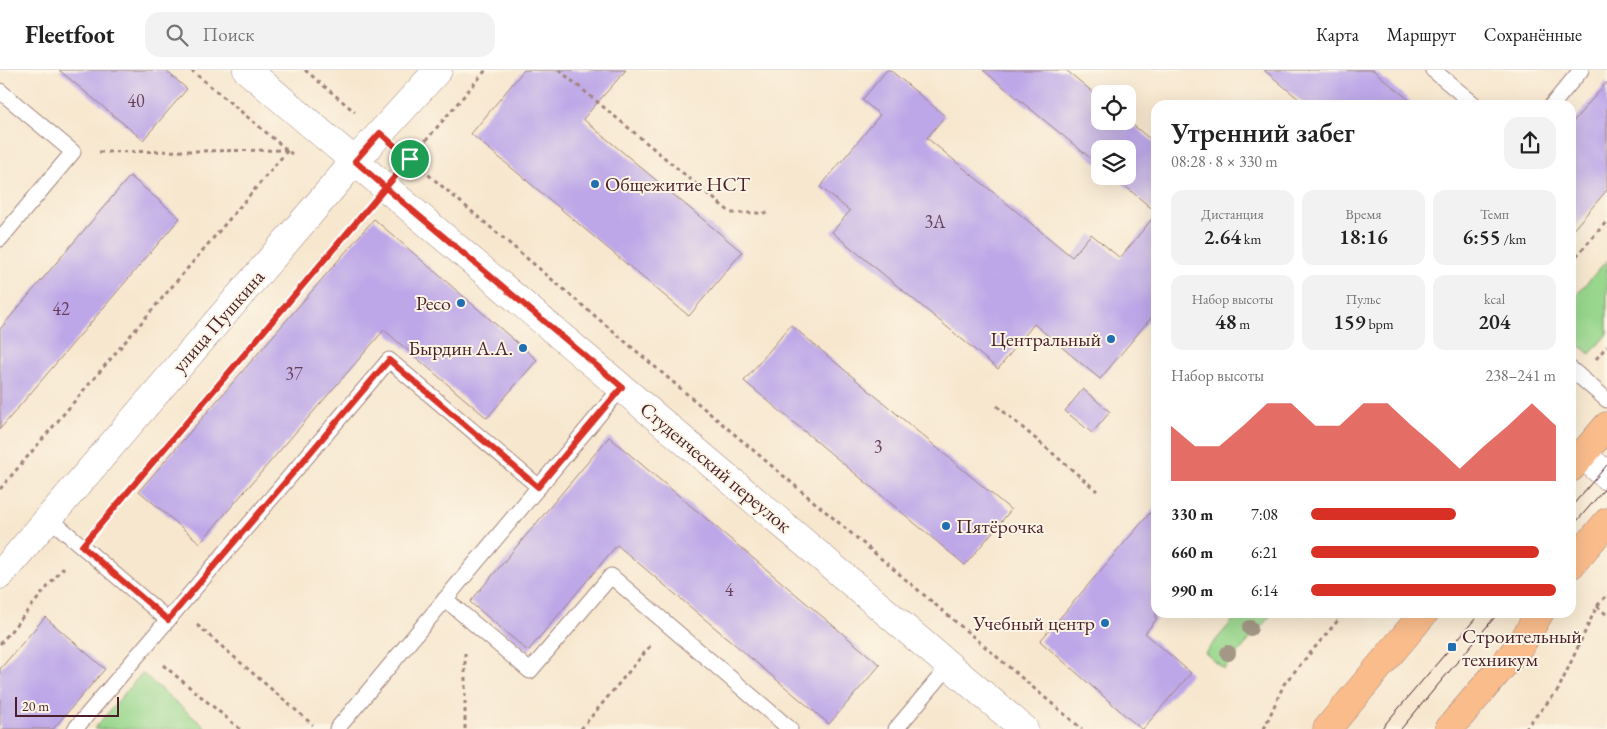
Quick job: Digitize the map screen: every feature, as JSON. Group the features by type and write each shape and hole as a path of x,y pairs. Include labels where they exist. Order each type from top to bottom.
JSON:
{"main road":[{"path":"1577,461 1607,426"},
{"path":"1576,558 1607,522"},
{"path":"1327,729 1420,618"},
{"path":"1449,729 1522,643 1537,618"}],"street":[{"name":"Студенческий переулок","path":"247,70 1024,729"},
{"name":"улица Пушкина","path":"0,575 355,161 438,70"},
{"path":"1577,461 1607,476"}],"lane":[{"path":"1433,70 1469,100"},
{"path":"1556,100 1581,70"},
{"path":"0,91 73,152 0,239"},
{"path":"74,729 389,360 538,487"},
{"path":"1576,373 1607,400"},
{"path":"337,729 622,387"},
{"path":"49,518 82,546 173,614"},
{"path":"445,599 530,671 611,576 790,729"},
{"path":"896,729 950,665"}],"path":[{"path":"192,70 288,150"},
{"path":"305,70 1082,729"},
{"path":"0,644 486,70"},
{"path":"559,70 731,213 768,214"},
{"path":"73,152 288,150"},
{"path":"0,489 288,150"},
{"path":"1576,256 1607,221"},
{"path":"997,406 1097,491"},
{"path":"1526,729 1558,690 1597,606 1607,595"},
{"path":"1597,606 1607,615"},
{"path":"173,614 317,729"},
{"path":"465,616 465,729"},
{"path":"1264,729 1284,684 1340,618"},
{"path":"581,729 668,624"},
{"path":"144,648 240,729"}],"green space":[{"path":"1607,260 1607,334 1590,354 1576,342 1576,295"},
{"path":"1235,618 1269,618 1224,669 1205,653"},
{"path":"142,673 207,729 94,729"}],"building":[{"path":"59,70 165,70 187,89 143,140"},
{"name":"Общежитие НСТ","path":"524,70 626,70 583,119 742,252 689,316 471,134"},
{"path":"887,70 890,70 945,116 927,138 1072,257 1091,234 1120,258 1151,220 1151,318 1100,379 1034,324 998,369 832,232 850,211 820,187 880,115 862,100"},
{"path":"983,70 1066,70 1091,91 1091,130 1136,130 1136,128 1151,140 1151,208 1124,185 1136,185 1136,140 1091,140 1091,159"},
{"path":"1264,70 1373,70 1409,100 1300,100"},
{"path":"1607,82 1607,190 1576,226 1576,118"},
{"path":"130,176 180,218 0,429 0,329"},
{"path":"374,219 537,360 487,418 384,330 200,543 139,491"},
{"path":"791,325 1011,510 965,565 744,381"},
{"path":"1083,389 1110,412 1092,433 1065,411"},
{"path":"609,437 880,665 829,724 617,545 528,651 470,602"},
{"name":"Учебный центр","path":"1151,512 1151,618 1156,618 1156,620 1145,633 1191,673 1143,729 1040,641"},
{"path":"45,617 105,669 53,729 0,729 0,669"}],"tram line":[{"path":"1576,501 1607,465"},
{"path":"1576,522 1607,486"},
{"path":"1381,729 1476,618"},
{"path":"1401,729 1494,618"}],"place":[{"name":"Общежитие НСТ","path":"595,184"},
{"name":"Ресо","path":"461,303"},
{"name":"Центральный","path":"1111,339"},
{"name":"Бырдин А.А.","path":"523,348"},
{"name":"Пятёрочка","path":"946,526"},
{"name":"Учебный центр","path":"1105,623"},
{"name":"Строительный техникум","path":"1452,647"}],"route":[{"path":"410,159 380,133 355,161 386,188 622,387 538,487 389,360 168,620 82,546 386,188 410,159"}]}
